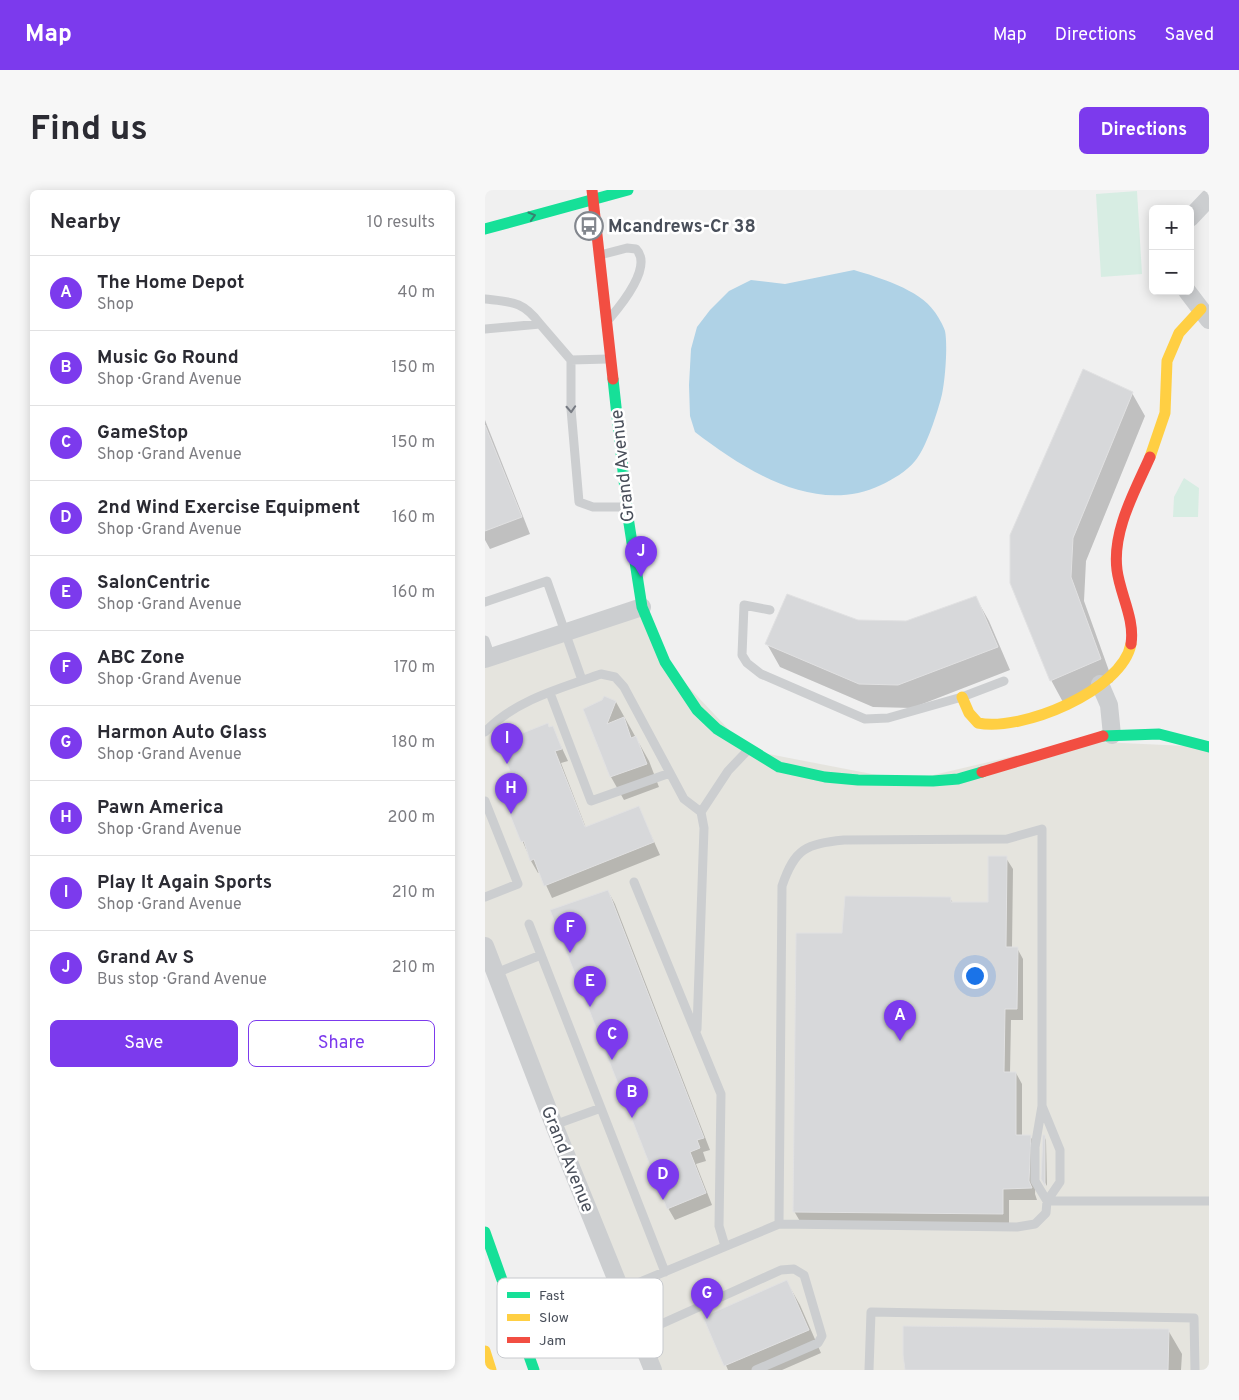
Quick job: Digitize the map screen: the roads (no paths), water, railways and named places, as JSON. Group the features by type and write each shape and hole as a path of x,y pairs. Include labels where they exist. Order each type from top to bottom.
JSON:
{"main road":[{"path":"485,229 593,194 628,190"},
{"name":"Grand Avenue","path":"593,194 627,507 642,607 665,662 697,710 717,729 748,750 779,767 858,780 933,781 959,779 1078,741 1111,735 1159,734 1209,747"},
{"path":"962,697 969,713 978,723 1003,725 1037,719 1100,684 1121,664 1130,649 1131,631 1117,573 1116,551 1121,532 1163,420 1165,365 1180,330 1205,315"},
{"path":"485,1232 505,1278"},
{"path":"491,1246 502,1278"},
{"path":"485,1351 491,1370"},
{"path":"531,1358 535,1370"},
{"path":"541,1358 546,1370"}],"street":[{"path":"1194,214 1209,198"},
{"path":"1190,295 1205,315"},
{"path":"488,658 642,607"},
{"path":"1100,684 1109,706 1111,735"},
{"name":"Grand Avenue","path":"485,946 554,1125 616,1278"},
{"name":"Grand Avenue","path":"648,1358 653,1370"}],"lane":[{"path":"599,255 627,248 636,249 641,253 642,262 627,297 607,322"},
{"path":"485,298 510,302 529,309 539,324 571,360 571,409 579,502 593,507 627,507"},
{"path":"485,329 539,324"},
{"path":"571,360 611,359"},
{"path":"486,599 547,581 582,680"},
{"path":"770,610 744,605 742,655 747,664 761,674 865,719 889,718 962,697 1004,681"},
{"path":"485,640 488,658"},
{"path":"485,732 499,717 514,707 582,680 601,674 615,677 623,687 684,799 701,812 704,828 697,1032"},
{"path":"550,693 591,801 670,772"},
{"path":"701,812 729,771 748,750"},
{"path":"485,801 518,884 485,897"},
{"path":"779,1224 782,886 790,864 802,850 822,842 844,840 1007,839 1042,829 1042,1106 1035,1147 1035,1181 1047,1201"},
{"path":"634,882 721,1094 719,1226 725,1246"},
{"path":"529,924 665,1272"},
{"path":"496,973 541,955"},
{"path":"650,1278 779,1224 1017,1227 1035,1224 1046,1213 1047,1201 1060,1182 1061,1150 1042,1106"},
{"path":"554,1125 601,1108"},
{"path":"1047,1201 1209,1201"},
{"path":"663,1323 781,1270 794,1269 804,1275 822,1336 818,1343 756,1370"},
{"path":"869,1370 871,1312 1194,1318 1195,1370"}],"water":[{"path":"854,270 898,285 928,303 936,313 945,331 946,346 942,396 923,449 912,465 904,472 881,485 856,493 832,495 807,492 783,485 759,474 736,461 695,432 690,416 691,349 697,327 710,310 729,291 751,280 785,284"}],"place":[{"name":"Mcandrews-Cr 38","path":"589,226"},
{"name":"Grand Av S","path":"641,577"},
{"name":"Play It Again Sports","path":"507,764"},
{"name":"Pawn America","path":"511,814"},
{"name":"ABC Zone","path":"570,953"},
{"name":"SalonCentric","path":"590,1007"},
{"name":"The Home Depot","path":"900,1041"},
{"name":"GameStop","path":"612,1060"},
{"name":"Music Go Round","path":"632,1118"},
{"name":"2nd Wind Exercise Equipment","path":"663,1200"},
{"name":"Harmon Auto Glass","path":"707,1319"}]}
